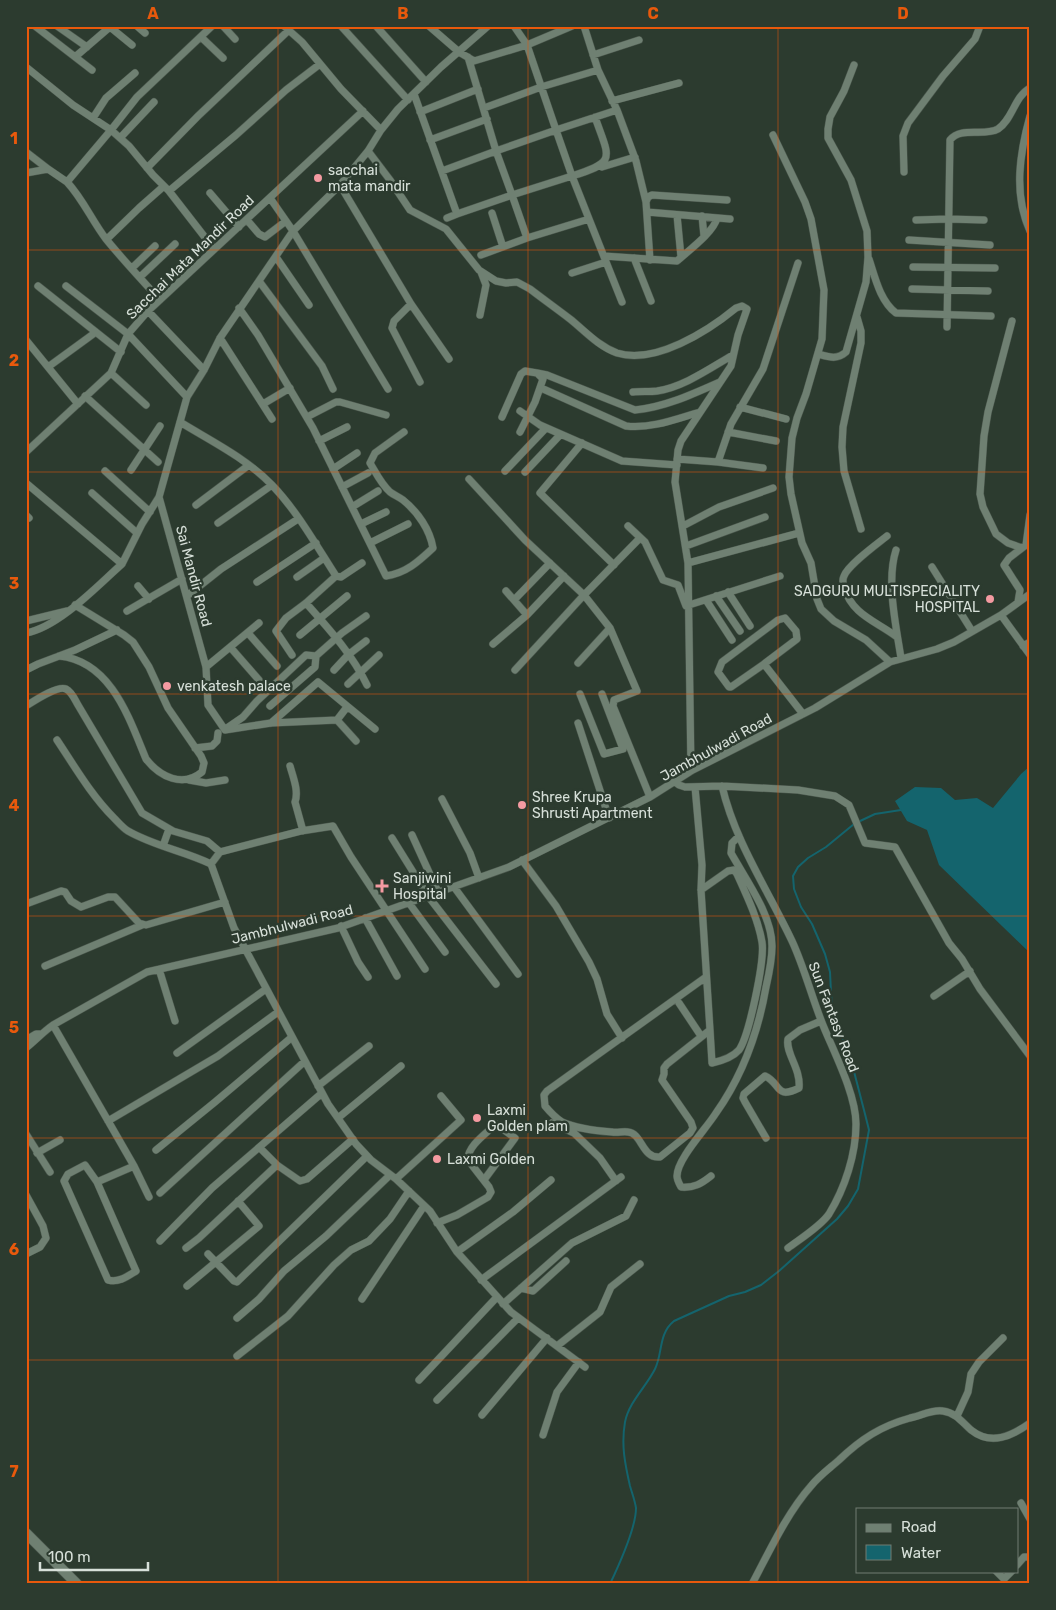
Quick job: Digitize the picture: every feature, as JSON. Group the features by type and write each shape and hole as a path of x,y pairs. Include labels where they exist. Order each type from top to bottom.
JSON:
{"street":[{"path":"35,26 92,70"},
{"path":"58,26 86,47"},
{"path":"137,26 145,33"},
{"path":"67,182 112,130 137,97 212,26"},
{"path":"223,26 235,40"},
{"path":"341,26 408,100"},
{"path":"376,26 426,82"},
{"path":"429,26 474,61 527,45 572,26"},
{"path":"26,633 48,625 68,611 122,564 137,533 159,497 187,397 204,370 220,338 240,308 293,231 340,185 368,151 381,130 426,82 488,26"},
{"path":"514,26 527,45 572,176 622,302"},
{"path":"584,26 598,70 635,157 646,202 650,260"},
{"path":"904,172 903,136 908,123 943,76 975,39 980,26"},
{"path":"75,57 111,27 132,45"},
{"path":"147,168 286,28 302,42 341,89 381,130"},
{"path":"201,37 223,58"},
{"path":"593,55 639,40"},
{"path":"468,57 496,151 527,238"},
{"path":"107,239 139,208 236,136 286,90 320,64"},
{"path":"818,354 834,358 841,357 846,352 866,282 868,257 867,231 859,202 850,180 828,138 830,117 844,91 854,65"},
{"path":"26,67 73,105 112,130 129,146 167,189 214,250"},
{"path":"484,108 542,87 598,70"},
{"path":"93,118 106,98 134,73"},
{"path":"612,101 680,82"},
{"path":"947,327 950,140 956,134 996,130 1004,124 1023,94 1030,88"},
{"path":"420,112 478,89"},
{"path":"414,94 457,214"},
{"path":"120,138 154,102"},
{"path":"442,171 616,110"},
{"name":"Sacchai Mata Mandir Road","path":"26,452 111,373 128,334 148,311 363,111"},
{"path":"1030,116 1020,157 1023,208 1030,231"},
{"path":"595,117 607,152 605,162 596,168"},
{"path":"430,140 487,119"},
{"path":"773,136 805,202 815,236 824,290 822,339 792,438 790,486 802,543 811,563 817,599 821,609 834,621 866,640 890,662"},
{"path":"368,151 410,210 446,229 481,271 496,281 506,283 518,282 530,289 600,344 618,353 640,355 663,351 687,340 736,308 742,306 747,309 740,327 731,366 681,441 677,462 675,482 688,563 691,771"},
{"path":"26,152 67,182 79,195 94,222 107,239 160,300"},
{"path":"447,218 512,195 635,157"},
{"path":"26,173 48,169"},
{"path":"340,185 411,304 450,359"},
{"path":"210,193 239,227"},
{"path":"646,202 652,195 727,200"},
{"path":"270,198 293,231 388,389"},
{"path":"492,212 503,247"},
{"path":"647,212 730,219"},
{"path":"677,215 681,257"},
{"path":"702,216 704,236"},
{"path":"572,272 605,259 634,258 677,261 704,236 716,223 717,218"},
{"path":"481,255 527,238 589,219"},
{"path":"247,220 259,234 265,237 286,221"},
{"path":"916,220 984,220"},
{"path":"909,240 990,245"},
{"path":"140,277 175,244"},
{"path":"132,268 155,246"},
{"path":"276,257 310,305"},
{"path":"868,257 883,298 889,308 896,313 991,316"},
{"path":"634,258 651,301"},
{"path":"718,462 728,432 740,407 763,369 798,263"},
{"path":"913,267 994,268"},
{"path":"480,315 486,286 481,271"},
{"path":"259,281 322,366 333,388"},
{"path":"38,286 121,352"},
{"path":"66,286 128,334 187,397"},
{"path":"912,288 988,291"},
{"path":"411,304 394,321 392,328 420,382"},
{"path":"240,308 307,417 386,576 399,574 420,560 433,548 432,538 422,519 404,501 390,492 381,482 370,463 374,453 404,432"},
{"path":"148,311 204,370"},
{"path":"856,315 861,331 861,343 843,427 842,460 861,529"},
{"path":"1012,321 988,412 979,483 983,507 996,534 1008,543 1022,548"},
{"path":"48,367 96,332"},
{"path":"220,338 272,419"},
{"path":"26,340 78,404"},
{"path":"633,392 668,388 692,378 733,355"},
{"path":"502,417 521,374 526,371 547,375 635,410 646,409 683,398 721,382"},
{"path":"111,373 146,405"},
{"path":"520,432 541,388 543,379 537,373"},
{"path":"263,404 290,388"},
{"path":"541,388 626,426 636,427 660,424 700,412"},
{"path":"85,396 158,462"},
{"path":"307,417 336,402 386,415"},
{"path":"740,407 786,419"},
{"path":"520,411 546,428 622,461 718,462 763,468"},
{"path":"180,422 249,465 272,485 316,544 336,576"},
{"path":"131,470 160,426"},
{"path":"320,441 347,427"},
{"path":"505,472 546,428"},
{"path":"728,432 776,441"},
{"path":"525,472 560,434"},
{"path":"582,443 540,493 614,564"},
{"path":"333,469 357,453"},
{"path":"196,505 249,465"},
{"path":"106,471 150,512"},
{"path":"342,487 368,473"},
{"path":"469,479 525,540 584,595 610,628 637,691 614,700 612,706 626,749"},
{"path":"26,483 122,564"},
{"path":"218,523 272,485"},
{"path":"683,526 719,507 773,488"},
{"path":"352,506 378,491"},
{"path":"92,492 137,533"},
{"name":"Sai Mandir Road","path":"159,497 206,667 208,705 221,732"},
{"path":"361,524 386,512"},
{"path":"1018,602 1020,590 1004,565 1008,558 1026,546 1030,516"},
{"path":"686,546 765,517"},
{"path":"187,596 221,569 298,519"},
{"path":"370,543 408,524"},
{"path":"628,526 645,542 663,580 678,585 686,606 780,576"},
{"path":"688,563 800,533"},
{"path":"887,536 849,569 844,575 843,582 852,606 897,636"},
{"path":"515,670 640,538"},
{"path":"257,582 316,544"},
{"path":"896,550 892,563 894,616 900,658"},
{"path":"297,577 324,558"},
{"path":"292,655 276,631 286,618 336,576 341,577 362,563"},
{"path":"515,599 550,563"},
{"path":"932,567 972,632"},
{"path":"493,644 528,615 564,576"},
{"path":"127,611 182,579"},
{"path":"138,586 149,599"},
{"path":"506,591 528,615"},
{"path":"728,592 750,626"},
{"name":"Jambhulwadi Road","path":"26,1048 53,1024 147,972 341,926 509,867 650,798 691,771 803,714 890,662 945,646 972,632 1001,615 1030,594"},
{"path":"300,635 347,596"},
{"path":"716,596 740,630"},
{"path":"706,600 732,640"},
{"path":"306,603 337,638 360,671 367,685"},
{"path":"75,605 133,642 141,653 168,708 201,756 204,768 190,780"},
{"path":"26,621 68,611"},
{"path":"1001,615 1026,644 1030,655"},
{"path":"270,706 315,667 316,656 366,616"},
{"path":"785,618 796,631 797,639 764,664 731,687 729,687 718,672 722,662 778,620 785,618"},
{"path":"206,667 259,624"},
{"path":"578,663 610,628"},
{"path":"26,670 116,630"},
{"path":"248,633 277,666"},
{"path":"334,670 348,655 366,641"},
{"path":"231,648 259,680"},
{"path":"195,748 212,746 217,741 221,732 243,717 257,701 306,655 316,656"},
{"path":"348,684 379,655"},
{"path":"59,656 73,657 84,662 99,673 119,699 146,759 152,768 160,774 182,780 206,783 224,780"},
{"path":"764,664 803,714"},
{"path":"271,723 318,682 374,729"},
{"path":"26,706 60,688 66,689 142,813 169,829 207,841 220,852"},
{"path":"580,694 604,754 626,749"},
{"path":"602,694 650,798"},
{"path":"221,732 271,723 337,720 347,707"},
{"path":"337,720 356,741"},
{"path":"578,723 609,818"},
{"path":"57,740 89,789 126,830 211,864 234,928 318,1086 353,1139 367,1156 424,1206 457,1252 503,1304 518,1318 582,1365 557,1392 544,1435"},
{"path":"290,766 296,788 297,797 295,802 303,830"},
{"path":"675,782 682,787 722,786 798,790 835,796 849,806 865,843 895,848 949,943 970,971 980,989 1030,1056"},
{"path":"695,786 702,865 701,890 712,1063 726,1060 740,1049 745,1037 759,981 763,944 754,913 734,870 728,871 701,890"},
{"name":"Sun Fantasy Road","path":"722,786 727,809 738,836 793,944 850,1094 856,1122 854,1154 828,1216 788,1248"},
{"path":"442,799 470,853 478,878"},
{"path":"211,864 220,852 303,830 333,826 351,857 425,969"},
{"path":"163,846 169,829"},
{"path":"412,835 438,892"},
{"path":"711,1176 692,1188 681,1187 676,1178 679,1163 730,1093 744,1065 760,1015 770,968 772,946 768,926 762,911 732,853 732,843 738,836"},
{"path":"392,838 428,896 496,984"},
{"path":"522,860 556,906 589,962 606,1014 622,1038"},
{"path":"454,887 518,974"},
{"path":"26,904 61,891 65,892 71,901 81,908 108,897 115,897 142,925"},
{"path":"45,966 142,925 225,902"},
{"path":"409,903 445,952"},
{"path":"365,918 397,976"},
{"path":"341,926 358,962 368,977"},
{"path":"159,969 175,1021"},
{"path":"934,996 970,971"},
{"path":"706,977 547,1091 544,1095 545,1106 563,1122 592,1130 628,1132 633,1134 649,1155 654,1158 660,1157 690,1133 693,1128 691,1122 662,1080 664,1068 700,1036 710,1030"},
{"path":"178,1053 266,989"},
{"path":"679,1003 700,1036"},
{"path":"108,1120 218,1056 278,1012"},
{"path":"766,1138 743,1098 744,1094 765,1076 780,1091 785,1093 799,1088 800,1077 787,1045 788,1039 800,1030 821,1021"},
{"path":"53,1024 134,1166 149,1197"},
{"name":"Jambhulwadi Road","path":"26,1040 36,1034 41,1034"},
{"path":"156,1150 292,1037"},
{"path":"318,1086 369,1046"},
{"path":"160,1193 305,1061"},
{"path":"338,1118 401,1066"},
{"path":"160,1241 212,1188 322,1093"},
{"path":"237,1318 259,1299 284,1271 460,1120 441,1096"},
{"path":"481,1280 618,1179 600,1158 574,1133 552,1123"},
{"path":"437,1223 457,1215 488,1197 491,1192 467,1156 471,1149 496,1124 515,1138 484,1180"},
{"path":"26,1134 50,1172"},
{"path":"260,1148 277,1165 300,1181 307,1179 353,1139"},
{"path":"37,1153 60,1140"},
{"path":"208,1254 237,1282 367,1156"},
{"path":"85,1165 97,1182 136,1270 127,1277 114,1282 108,1280 64,1181 68,1174 85,1165"},
{"path":"186,1248 277,1165"},
{"path":"97,1182 134,1166"},
{"path":"457,1252 513,1212 551,1180"},
{"path":"237,1356 288,1316 334,1265 351,1250 369,1241 390,1219 409,1192"},
{"path":"26,1195 43,1226 46,1238 40,1248 26,1254"},
{"path":"503,1304 572,1243 626,1216 634,1200"},
{"path":"187,1286 259,1226 238,1201"},
{"path":"362,1299 424,1206"},
{"path":"520,1288 533,1291 566,1261"},
{"path":"557,1346 600,1312 611,1287 640,1264"},
{"path":"419,1380 496,1297"},
{"path":"437,1400 518,1318"},
{"path":"482,1415 547,1338"},
{"path":"957,1416 968,1392 970,1374 1003,1338"},
{"path":"752,1584 780,1531 811,1486 856,1444 890,1424 932,1411 946,1411 957,1416 972,1431 981,1436 1001,1439 1030,1423"},
{"path":"1021,1503 1030,1519"},
{"path":"26,1533 78,1584"},
{"path":"1018,1564 1024,1557 1030,1557"},
{"path":"997,1572 1004,1580 1011,1572"}],"water":[{"path":"1030,766 1030,953 939,865 927,830 907,821 895,801 915,787 941,788 955,800 977,798 993,808"}],"waterway":[{"path":"858,822 875,814 901,810"},
{"path":"610,1584 633,1526 636,1508 624,1454 625,1422 630,1408 655,1369 665,1332 674,1321 729,1296 761,1285 837,1219 848,1206 858,1189 869,1130 850,1056 832,1013 830,972 825,954 812,924 801,907 794,889 793,876 798,867 808,858 826,847 854,824"}],"place":[{"name":"sacchai mata mandir","path":"318,178"},
{"name":"SADGURU MULTISPECIALITY HOSPITAL","path":"990,599"},
{"name":"venkatesh palace","path":"167,686"},
{"name":"Shree Krupa Shrusti Apartment","path":"522,805"},
{"name":"Sanjiwini Hospital","path":"382,886"},
{"name":"Laxmi Golden plam","path":"477,1118"},
{"name":"Laxmi Golden","path":"437,1159"}]}
